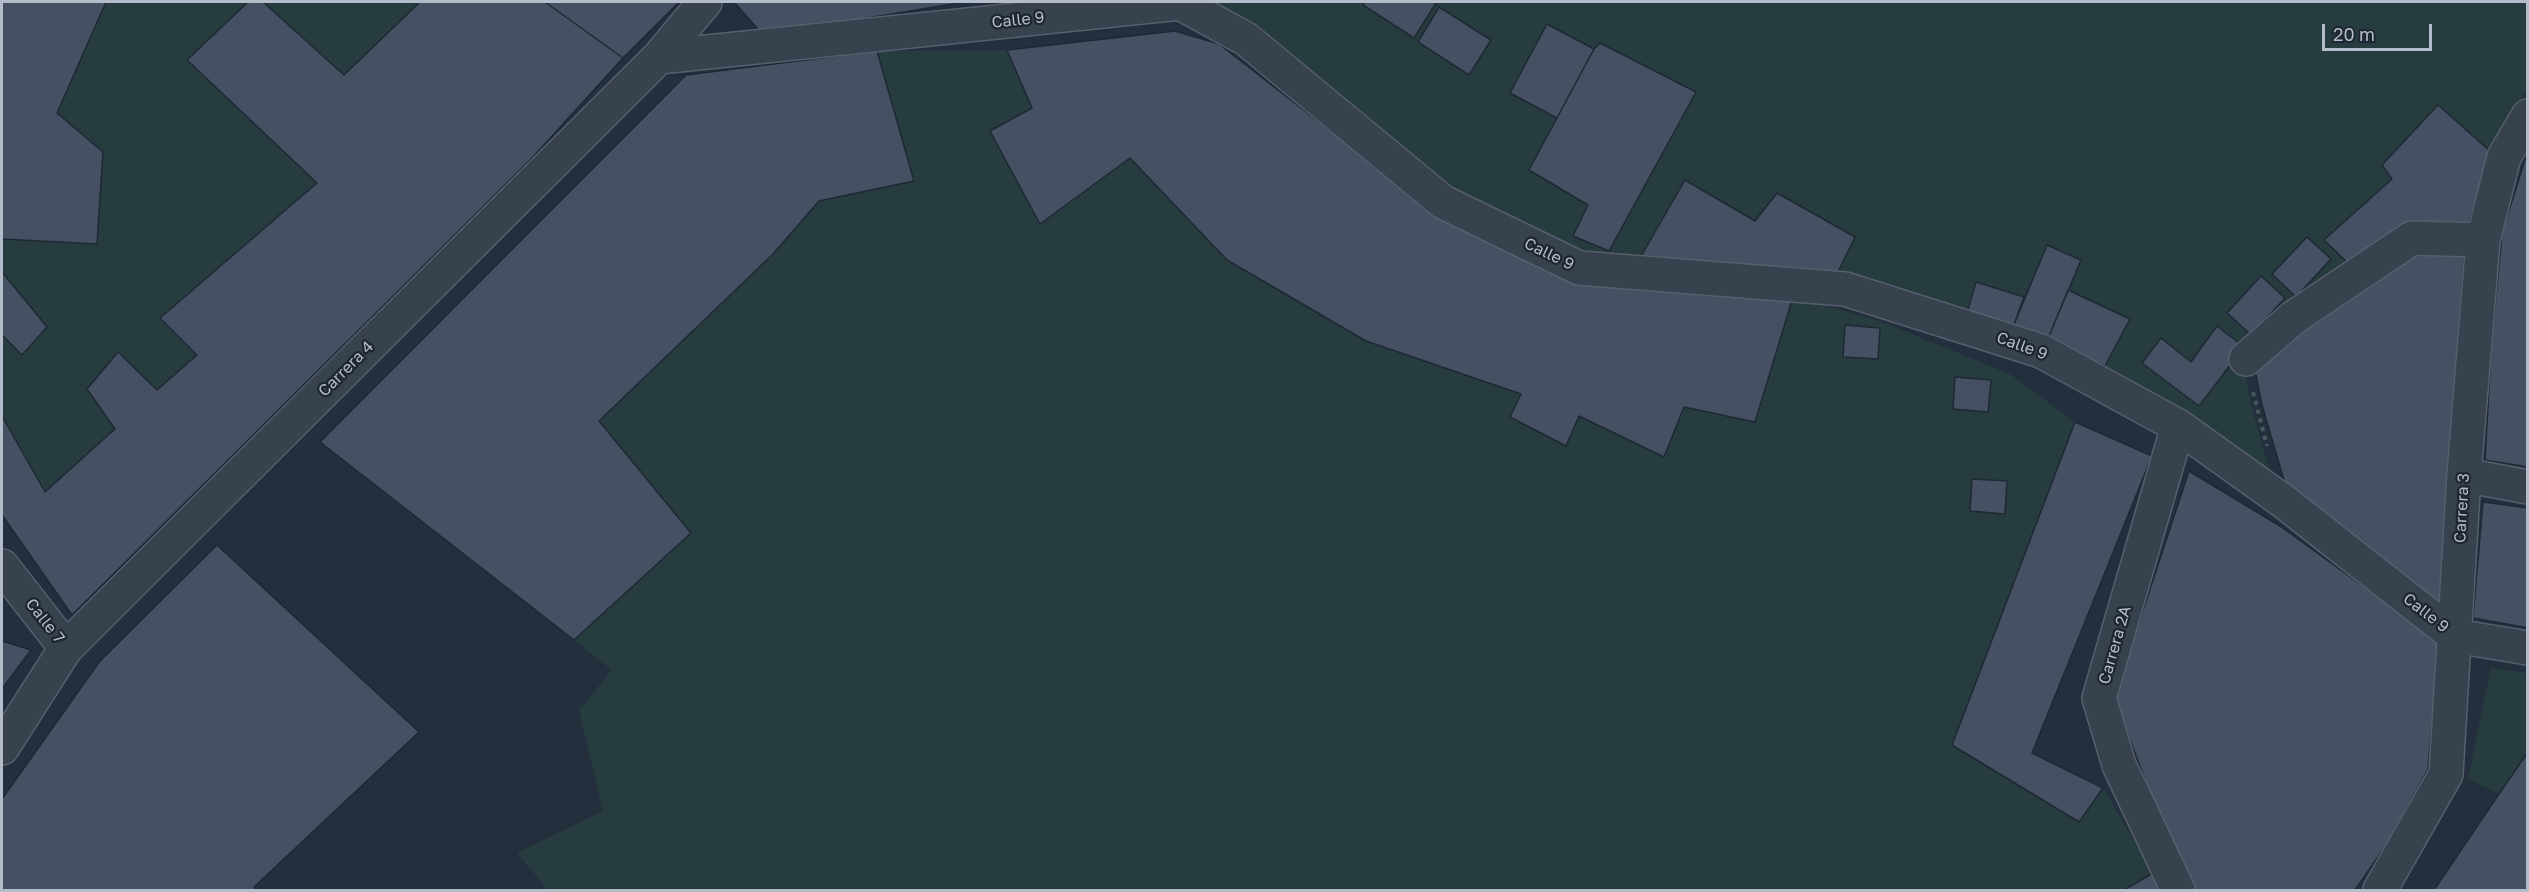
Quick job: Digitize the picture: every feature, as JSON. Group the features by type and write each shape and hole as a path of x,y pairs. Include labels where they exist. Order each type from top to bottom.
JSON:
{"street":[{"name":"Carrera 4","path":"2,748 66,648 659,57 705,2"},
{"name":"Calle 9","path":"659,57 1180,2 1246,39 1443,202 1579,268 1845,289 2041,351 2178,426 2283,501 2455,636"},
{"name":"Carrera 3","path":"2380,891 2446,774 2464,475 2483,240 2504,157 2528,116"},
{"path":"2246,359 2293,318 2412,238 2483,240"},
{"name":"Carrera 2A","path":"2178,426 2099,698 2120,765 2178,891"},
{"path":"2464,475 2528,487"},
{"name":"Calle 7","path":"2,566 66,648"},
{"path":"2455,636 2528,648"}],"path":[{"path":"2246,359 2256,410 2283,501"}],"green space":[{"path":"106,2 248,2 188,60 317,183 160,318 197,355 157,390 118,352 87,389 115,429 45,492 2,416 2,335 22,355 46,327 2,272 2,239 96,244 57,113"},
{"path":"263,2 420,2 344,75"},
{"path":"1196,2 2527,2 2527,88 2490,151 2438,105 2382,165 2392,179 2325,240 2351,266 2242,359 2253,413 2274,485 2105,366 2130,319 2068,290 2047,246 2024,297 1976,283 1967,313 1837,274 1855,237 1778,193 1755,221 1686,181 1636,265 1580,262 1446,196","holes":["2307,237 2330,260 2297,297 2272,274","2261,276 2285,298 2251,335 2227,313"]},
{"path":"1007,50 1032,108 990,131 1040,224 1130,158 1227,260 1366,341 1521,394 1510,417 1566,446 1579,416 1664,456 1684,407 1755,422 1793,297 1877,320 2010,374 2075,422 1952,745 2079,822 2103,788 2163,890 548,890 517,853 603,811 579,710 612,670 574,640 691,533 599,421 709,316 819,201 914,181 877,51"},
{"path":"2491,668 2527,673 2527,752 2499,794 2468,779"}],"building":[{"path":"2,2 106,2 57,113 103,152 97,244 2,239"},
{"path":"248,2 263,2 344,75 420,2 545,2 623,58 533,157 72,615 2,515 2,416 45,492 115,429 87,389 118,352 157,390 197,355 160,318 317,183 187,60"},
{"path":"545,2 679,2 623,58"},
{"path":"734,2 965,2 763,35"},
{"path":"1365,2 1436,3 1414,38 1363,5"},
{"path":"1439,7 1491,40 1469,75 1418,42"},
{"path":"1547,24 1594,49 1557,118 1510,93"},
{"path":"1175,31 1219,44 1432,210 1578,282 1793,297 1755,422 1684,407 1664,457 1579,416 1566,446 1510,417 1521,394 1366,341 1227,260 1130,158 1040,224 990,131 1032,108 1007,50"},
{"path":"1600,43 1696,92 1609,251 1573,236 1588,205 1529,170 1594,49"},
{"path":"877,51 914,181 819,201 773,254 599,421 691,533 574,640 320,442 686,75"},
{"path":"2438,105 2490,151 2467,230 2351,266 2324,240 2392,179 2382,165"},
{"path":"2528,150 2528,467 2485,460 2491,350 2502,233"},
{"path":"1685,180 1755,221 1777,193 1855,237 1837,274 1636,265"},
{"path":"2307,237 2331,259 2296,297 2272,274"},
{"path":"2415,244 2465,248 2449,456 2448,618 2288,494 2262,405 2253,361"},
{"path":"2047,245 2081,260 2047,341 2013,327"},
{"path":"2,272 47,327 22,355 2,335"},
{"path":"2261,276 2285,298 2251,335 2227,313"},
{"path":"1976,282 2024,297 2013,327 1967,313"},
{"path":"2068,290 2130,319 2105,366 2047,341"},
{"path":"1845,325 1880,328 1878,359 1843,357"},
{"path":"2217,326 2244,347 2199,406 2142,363 2161,338 2191,362"},
{"path":"1955,377 1991,380 1988,412 1953,409"},
{"path":"2075,422 2152,456 2032,753 2103,788 2079,822 1952,745"},
{"path":"2189,471 2280,526 2439,641 2428,769 2387,844 2355,890 2195,890 2174,856 2114,698"},
{"path":"1972,479 2007,481 2005,514 1970,511"},
{"path":"2483,502 2528,508 2528,628 2473,618"},
{"path":"217,545 419,732 254,887 257,890 2,890 2,799 100,661"},
{"path":"2,641 31,650 2,689"},
{"path":"2528,752 2528,890 2434,890 2499,794"},
{"path":"2153,873 2164,890 2124,890"}]}
